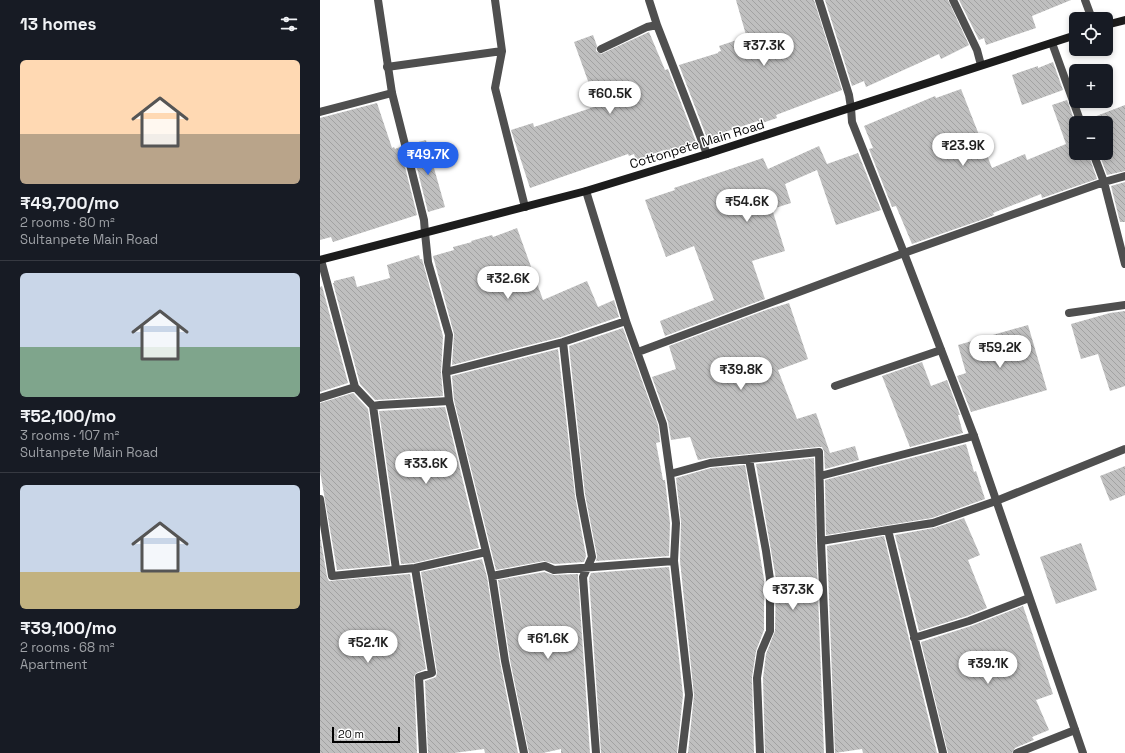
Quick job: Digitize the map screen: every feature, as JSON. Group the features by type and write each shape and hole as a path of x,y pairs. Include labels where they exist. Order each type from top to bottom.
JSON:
{"main road":[{"path":"1113,23 1125,20"},
{"name":"Cottonpete Main Road","path":"320,260 586,191 707,154 1069,37"}],"street":[{"path":"378,0 392,93 424,220 428,262 449,335 446,372 449,401 492,576 505,661 524,753"},
{"path":"495,0 502,51 495,88 525,207"},
{"path":"649,0 657,25 707,154"},
{"path":"819,0 849,95 852,122 974,436 1083,753"},
{"path":"953,0 977,50 981,65"},
{"path":"1085,0 1089,12"},
{"path":"601,49 657,25"},
{"path":"1052,43 1079,116"},
{"path":"387,67 502,51"},
{"path":"320,112 392,93"},
{"path":"1096,160 1104,182 1125,264"},
{"path":"638,352 904,253 1104,182 1125,176"},
{"path":"586,191 626,321 663,424 676,523 674,561 689,695 682,753"},
{"path":"320,260 355,387 373,406 396,569"},
{"path":"1069,313 1125,305"},
{"path":"446,372 563,342 626,321"},
{"path":"563,342 580,495 592,557 586,567 583,577 596,753"},
{"path":"834,386 941,350"},
{"path":"320,398 355,387"},
{"path":"373,406 449,401"},
{"path":"820,476 974,436"},
{"path":"821,541 933,523 996,501 1125,449"},
{"path":"670,474 710,463 819,452 821,541 830,721 830,753"},
{"path":"749,459 770,579 770,631 761,652 757,678 760,753"},
{"path":"320,499 332,576 415,568 486,552"},
{"path":"888,530 943,753"},
{"path":"492,576 545,566 554,570 674,561"},
{"path":"415,568 432,673 419,677 423,753"},
{"path":"914,638 969,621 1029,598"},
{"path":"1018,753 1076,730"}],"building":[{"path":"736,0 814,0 842,90 776,115 777,118 759,124 758,121 707,138 679,65 718,53 721,51 719,46 743,38 742,36 746,35"},
{"path":"825,0 948,0 969,45 941,59 939,54 866,87 864,81 852,86"},
{"path":"959,0 1071,0 1032,16 1036,28 986,45 984,38 979,40"},
{"path":"649,32 665,70 668,69 696,142 666,154 664,150 636,160 634,154 629,156 628,154 530,188 511,130 533,123 534,127 597,106 574,42 593,35 597,46 596,51 601,54"},
{"path":"1053,62 1063,90 1022,105 1012,75"},
{"path":"961,89 992,168 1025,154 1027,160 1066,144 1052,105 1067,100 1073,116 1069,116 1069,160 1090,160 1097,179 1042,198 1041,194 993,213 994,215 984,219 912,244 896,206 892,207 869,149 873,148 864,126 935,96 936,98"},
{"path":"377,103 392,148 394,147 395,149 400,147 417,215 333,242 331,237 320,240 320,118"},
{"path":"1125,105 1125,171 1107,175 1102,160 1113,160 1113,116 1096,116"},
{"path":"426,140 445,207 428,212 411,144"},
{"path":"819,146 827,164 858,153 881,210 836,225 817,170 785,184 791,203 772,209 785,251 752,261 765,299 665,336 660,321 714,300 694,246 666,257 645,200 675,190 674,188 763,158 768,169"},
{"path":"1125,182 1125,222 1120,222 1111,186"},
{"path":"517,228 543,300 587,281 598,307 614,300 619,317 561,337 452,365 454,334 433,256 454,250 453,247 472,242 471,241 492,235 493,237"},
{"path":"419,255 420,259 422,259 443,336 441,372 443,396 375,400 360,384 333,283 334,281 354,276 357,287 390,278 387,265"},
{"path":"322,286 348,383 320,392 320,287"},
{"path":"789,303 808,359 778,370 797,419 816,413 830,453 855,446 859,460 825,469 824,451 822,447 818,447 698,460 690,437 671,440 668,422 652,377 676,369 669,346"},
{"path":"1125,311 1125,386 1110,391 1098,354 1081,359 1071,324 1110,313"},
{"path":"1028,325 1047,390 971,412 957,376 966,373 958,345"},
{"path":"623,328 658,425 660,442 656,443 663,480 665,480 670,523 669,556 596,561 597,556 585,494 569,346"},
{"path":"558,349 575,496 586,556 584,562 555,564 544,561 496,570 454,400 452,376"},
{"path":"922,362 931,386 947,380 960,415 958,415 963,433 910,447 882,376"},
{"path":"353,393 368,409 390,565 337,570 320,471 320,403"},
{"path":"445,407 479,548 414,563 401,564 379,411"},
{"path":"966,444 974,472 976,471 985,499 932,518 826,535 825,480"},
{"path":"814,458 824,753 765,753 763,678 766,654 775,631 776,579 756,464"},
{"path":"745,465 764,579 764,630 756,651 752,677 754,753 688,753 694,695 680,561 681,522 676,478 711,468"},
{"path":"1125,466 1125,495 1110,501 1100,476"},
{"path":"964,518 980,555 968,560 987,608 919,631 895,535 934,528"},
{"path":"320,535 329,581 410,574 426,669 416,673 414,677 417,753 320,753"},
{"path":"884,536 937,753 863,753 862,749 835,753 827,546"},
{"path":"1081,543 1097,590 1056,604 1040,557"},
{"path":"482,559 487,577 500,662 518,753 485,753 484,749 454,753 428,753 425,681 436,677 437,672 421,572"},
{"path":"669,567 683,695 677,753 601,753 589,578 591,573"},
{"path":"544,572 554,575 578,574 590,753 561,753 561,749 543,753 529,753 510,660 498,580"},
{"path":"1023,606 1053,694 1036,700 1049,730 1032,737 1034,740 1015,748 1012,753 948,753 921,642 971,626"}]}
